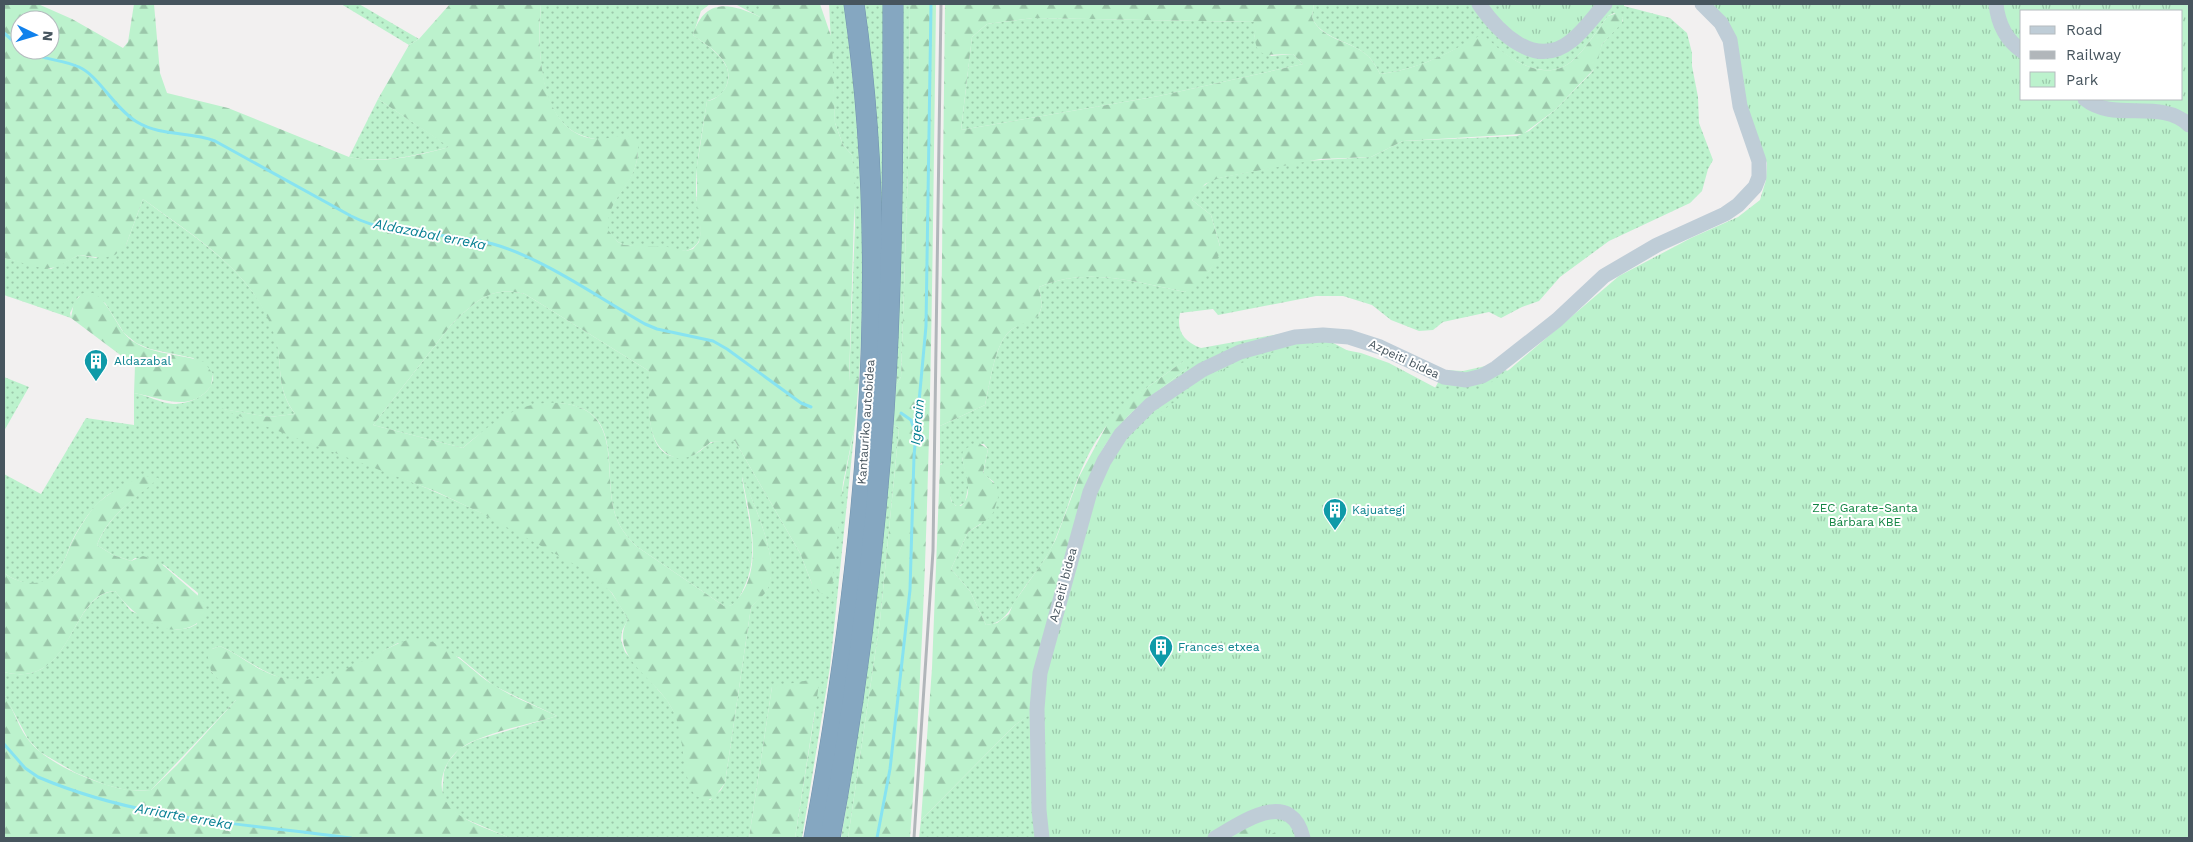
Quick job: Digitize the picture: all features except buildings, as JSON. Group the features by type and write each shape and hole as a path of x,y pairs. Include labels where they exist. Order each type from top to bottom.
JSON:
{"highway":[{"name":"Kantauriko autobidea","path":"814,838 834,715 849,602 861,488 870,364 873,271 872,198 866,100 854,4"},
{"name":"Kantauriko autobidea","path":"830,838 846,748 865,608 883,420 891,247 893,4"}],"main road":[{"path":"1479,4 1492,21 1510,39 1524,47 1541,51 1556,49 1570,42 1605,4"},
{"name":"Azpeiti bidea","path":"1042,838 1039,810 1037,709 1040,673 1090,492 1104,461 1121,434 1150,405 1207,367 1240,352 1295,337 1323,335 1350,337 1380,347 1444,377 1464,380 1482,376 1496,368 1557,320 1604,276 1657,245 1722,215 1738,205 1755,187 1759,177 1759,161 1740,106 1730,40 1721,23 1702,4"},
{"path":"1996,4 2003,29 2013,44 2020,49"},
{"path":"2087,100 2104,108 2168,113 2189,125"},
{"path":"1215,838 1252,816 1270,811 1284,814 1293,819 1303,838"}],"green space":[{"path":"4,4 38,4 52,10 10,10 10,60 60,60 60,14 123,48 128,42 134,4 154,4 160,73 167,93 228,108 349,157 374,160 412,156 449,147 378,99 409,45 419,39 450,4 541,4 540,40 544,82 550,101 559,118 572,131 589,138 603,139 627,135 638,144 634,171 612,207 608,230 618,242 624,245 668,247 686,251 693,249 699,242 701,231 697,207 697,166 707,101 715,98 722,92 726,87 728,78 728,70 720,56 693,35 698,24 703,15 718,7 737,8 760,17 760,4 820,4 832,39 835,123 843,145 852,155 855,183 849,381 859,378 855,425 843,483 831,598 819,592 812,584 800,553 735,441 711,442 694,455 682,459 669,455 660,447 650,424 649,371 525,294 502,292 493,294 468,309 451,325 373,425 463,448 495,422 518,409 545,403 559,403 580,407 594,416 602,429 607,444 615,514 629,539 636,546 724,606 732,605 743,591 750,576 753,559 751,523 741,471 764,531 771,564 771,578 765,593 751,607 725,783 714,798 706,800 696,796 692,791 685,769 681,735 674,713 661,692 627,654 623,643 623,632 628,619 612,593 590,573 481,513 437,492 218,408 269,417 295,414 284,393 277,345 265,312 237,273 201,241 143,199 126,245 115,255 103,258 79,255 57,267 45,269 4,258"},
{"path":"341,4 359,4 419,39 409,45"},
{"path":"541,4 710,4 701,11 693,35 720,56 728,70 728,78 726,87 722,92 715,98 707,101 696,178 701,235 697,244 692,248 686,251 624,245 618,242 607,230 611,209 632,175 638,153 617,138 602,140 587,137 570,129 558,116 549,100 544,81 540,40"},
{"path":"735,4 760,4 760,17"},
{"path":"829,4 844,4 855,97 861,191 862,284 859,378 849,382 855,225 852,155 843,145 835,123"},
{"path":"863,4 885,4 884,225 881,224 875,107"},
{"path":"903,4 910,4 908,170 901,377 896,385 902,206"},
{"path":"910,4 936,4 932,317 926,525 917,734 910,838 848,838 880,621 899,428 893,425 896,385 901,377 908,170"},
{"path":"945,4 1314,4 1312,17 1315,24 1326,34 1364,52 1372,60 1380,74 1407,69 1421,64 1446,54 1483,34 1501,51 1524,65 1536,69 1549,70 1561,68 1582,51 1608,16 1617,13 1623,18 1622,23 1602,44 1596,67 1555,110 1523,134 1403,141 1371,157 1320,159 1219,178 1205,184 1192,200 1211,215 1221,250 1215,263 1202,280 1185,292 1130,280 1094,277 1057,281 1039,287 1042,305 1039,315 1011,330 1000,344 985,405 940,426","holes":["1033,18 1257,22 1254,38 1258,51 1266,55 1293,54 1303,64 1159,96 961,130 972,37 987,24"]},
{"path":"1314,4 1624,4 1624,6 1670,18 1687,33 1692,53 1692,66 1698,97 1699,123 1713,160 1708,169 1702,191 1690,203 1609,241 1560,277 1539,301 1501,318 1489,312 1443,322 1433,330 1419,331 1391,320 1372,305 1343,296 1316,296 1218,315 1213,309 1180,313 1179,325 1183,335 1190,343 1201,348 1307,329 1431,395 1445,370 1463,371 1490,365 1520,375 1422,838 1100,454 1109,439 1139,406 1187,368 1184,361 1130,402 1110,421 1102,432 1087,457 1052,547 1003,618 993,624 986,625 970,591 951,569 968,532 981,524 994,482 983,474 988,449 984,444 977,444 962,458 969,484 965,502 958,507 952,503 942,463 940,465 940,426 985,405 1000,344 1011,330 1039,315 1042,305 1039,287 1057,281 1094,277 1130,280 1185,292 1209,271 1219,254 1220,246 1211,215 1192,200 1201,188 1213,179 1305,161 1371,157 1403,141 1517,136 1529,131 1555,110 1593,71 1602,44 1623,21 1623,18 1614,13 1608,16 1582,51 1561,68 1549,70 1536,69 1524,65 1501,51 1483,35 1446,54 1421,64 1407,69 1380,74 1372,60 1364,52 1320,29 1312,17"},
{"path":"1502,4 1604,4 1570,41 1542,50 1492,21"},
{"name":"ZEC Garate-Santa Bárbara KBE","path":"1707,4 2189,4 2189,838 1293,838 1284,827 1268,836 1254,816 1216,838 1045,838 1040,814 1047,654 1104,468 1151,419 1202,382 1209,374 1280,350 1325,346 1361,353 1389,363 1436,388 1465,392 1483,388 1510,369 1619,276 1691,238 1738,217 1760,200 1766,180 1767,163 1749,125 1731,37"},
{"path":"1033,18 1258,22 1254,38 1271,56 1293,54 1303,64 1159,96 961,130 972,37 987,24"},
{"path":"378,99 450,147 413,156 387,159 374,160 349,157"},
{"path":"143,199 201,241 237,273 265,312 275,334 284,394 295,414 269,417 222,409 377,468 453,500 564,556 599,579 628,619 622,631 621,640 625,652 667,700 680,724 688,779 710,800 721,790 725,783 751,607 767,590 771,575 771,561 764,531 742,475 752,537 752,560 746,582 736,602 732,605 724,606 636,546 629,539 615,514 607,443 602,428 593,416 579,407 557,403 532,406 494,424 463,448 373,425 451,325 468,309 493,294 513,292 525,294 649,371 652,430 656,443 664,453 676,457 693,455 712,443 735,441 800,553 812,584 842,493 855,425 830,667 802,838 795,838 815,712 772,687 749,838 510,838 461,817 449,808 442,795 444,772 448,762 459,749 476,740 557,716 494,686 459,657 398,643 337,674 304,680 288,679 271,674 220,646 212,649 211,671 237,699 151,790 130,791 106,785 76,773 40,752 28,739 4,694 4,672 27,674 44,667 57,655 88,607 100,596 115,591 131,611 176,630 189,628 197,624 198,593 164,565 135,558 131,561 113,555 97,545 115,516 158,478 130,485 105,497 81,525 62,565 50,579 35,584 27,583 4,573 4,474 41,494 86,418 134,425 134,393 173,404 187,402 206,392 213,381 213,374 193,358 150,349 136,343 124,333 105,303 88,293 78,297 70,313 71,318 4,295 4,258 51,269 79,255 96,258 126,245"},
{"path":"83,293 93,293 99,297 124,333 140,346 204,362 213,374 211,386 203,395 185,402 175,402 134,393 135,366 71,318 74,302"},
{"path":"1185,360 1188,363 1187,368 1139,406 1109,439 1100,454 1200,742 1303,838 1108,838 1037,710 1015,725 921,820 932,668 940,465 945,463 949,466 951,501 956,506 961,506 966,499 968,491 962,453 965,449 979,443 988,449 983,473 997,486 998,498 993,513 988,519 968,532 951,569 970,591 986,625 997,623 1009,614 1013,604 1045,559 1056,539 1079,477 1109,421 1127,402"},
{"path":"4,377 29,387 4,431"},
{"path":"893,425 899,428 880,621 848,838 841,838 872,632"},
{"path":"145,476 159,478 115,516 97,545 113,555 131,561 143,556 157,560 203,600 206,607 202,618 194,625 183,629 172,630 160,627 139,616 115,591 100,596 88,607 58,655 45,667 27,674 4,672 4,573 11,578 27,583 35,583 50,578 57,573 62,565 76,534 93,508 117,489"},
{"path":"413,638 437,644 457,656 495,686 557,716 471,742 453,756 444,771 442,786 444,798 451,808 460,816 510,838 4,838 4,694 27,738 35,747 59,765 88,778 116,787 131,791 151,790 177,765 236,700 211,671 208,657 212,649 220,646 273,675 292,679 311,679 328,676"},
{"path":"820,678 795,838 749,838 772,687"},
{"path":"1037,709 1043,838 919,838 921,820 1015,725"}],"waterway":[{"name":"Igerain","path":"877,838 890,769 910,590 914,456 926,326 931,4"},
{"name":"Aldazabal erreka","path":"4,33 10,38"},
{"name":"Aldazabal erreka","path":"54,60 72,64 86,71 121,109 146,127 215,141 351,216 368,223 402,231 475,240 512,250 551,269 645,324 657,329 713,341 727,349 801,403 811,407"},
{"path":"901,413 911,420 915,432"},
{"name":"Arriarte erreka","path":"4,744 25,768 38,777 77,792 115,803 154,812 232,824 351,838"}],"railway":[{"path":"914,838 933,551 941,4"}],"place":[{"name":"Aldazabal","path":"96,382"},
{"name":"Kajuategi","path":"1335,531"},
{"name":"Frances etxea","path":"1161,668"}]}
